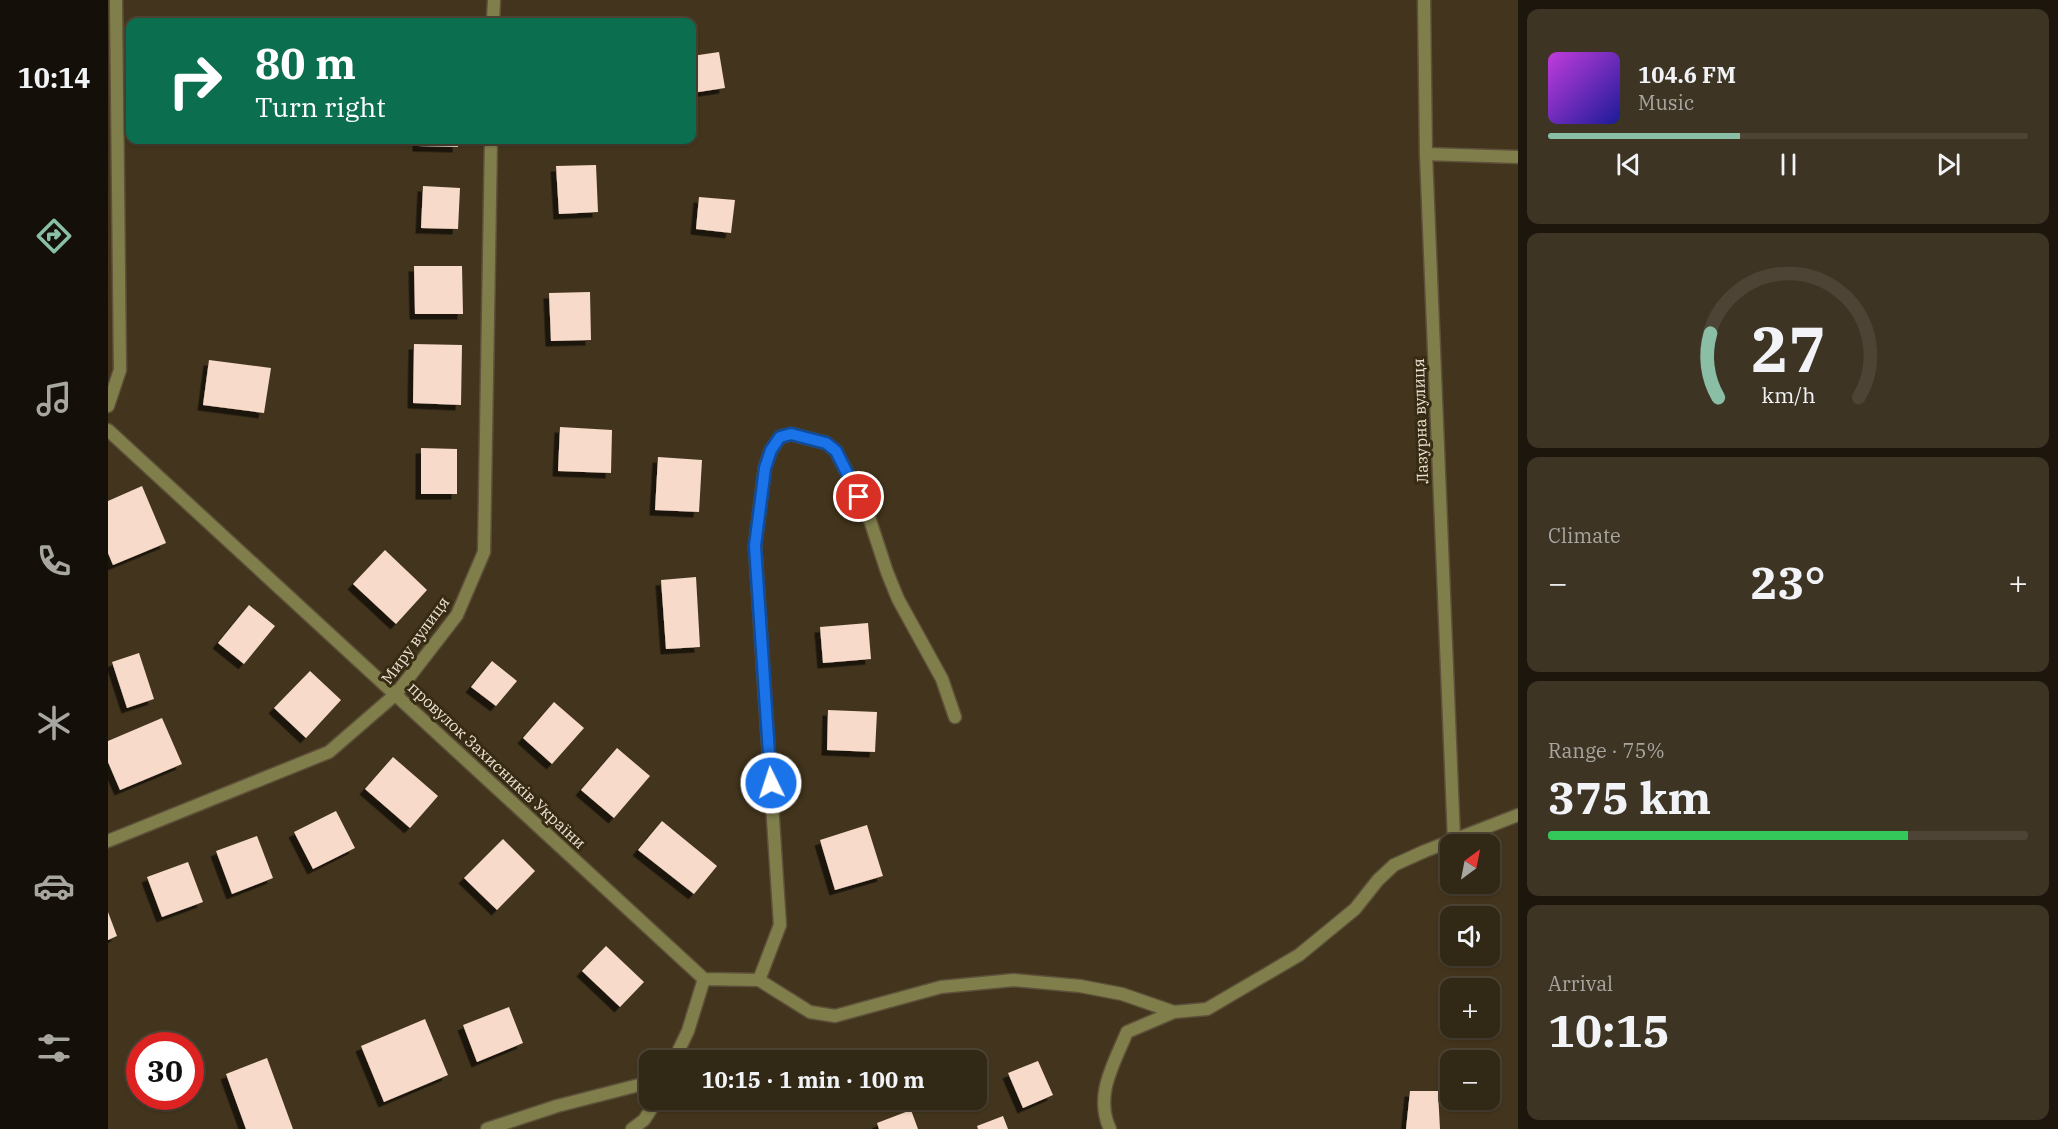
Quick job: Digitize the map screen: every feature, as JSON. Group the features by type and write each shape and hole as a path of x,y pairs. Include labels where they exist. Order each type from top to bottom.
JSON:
{"street":[{"path":"108,406 120,370 116,0"},
{"path":"493,18 494,0"},
{"name":"Лазурна вулиця","path":"1424,0 1426,154 1454,834"},
{"name":"Миру вулиця","path":"108,841 329,752 396,694 457,615 484,552 491,144"},
{"path":"1426,154 1518,157"},
{"name":"провулок Захисників України","path":"108,430 704,979"},
{"path":"759,980 780,925 755,546 765,468 771,450 780,437 791,434 826,443 836,451 868,514 898,599 931,657 955,717"},
{"path":"1469,834 1518,814"},
{"path":"1110,1129 1106,1119 1103,1095 1127,1032 1174,1011 1207,1009 1299,955 1355,909 1378,880 1394,866 1440,846"},
{"path":"679,1050 688,1031 704,979 759,980 810,1012 835,1017 941,987 1014,980 1080,986 1122,994 1174,1011"},
{"path":"487,1129 557,1106 639,1085"},
{"path":"632,1129 644,1120 650,1110"}],"building":[{"path":"719,52 725,88 696,92 696,55"},
{"path":"418,144 458,144 458,147 418,146"},
{"path":"596,165 598,212 559,214 556,166"},
{"path":"423,186 460,188 458,229 421,228"},
{"path":"699,197 735,200 731,233 696,229"},
{"path":"414,266 462,266 463,314 415,314"},
{"path":"590,292 591,340 551,341 549,293"},
{"path":"414,344 462,345 461,405 413,403"},
{"path":"209,360 271,368 264,413 203,405"},
{"path":"560,427 612,430 611,473 558,471"},
{"path":"421,448 457,449 457,494 421,494"},
{"path":"658,457 702,460 699,512 655,510"},
{"path":"142,486 166,543 113,565 108,553 108,501"},
{"path":"385,550 427,590 396,624 353,584"},
{"path":"696,577 700,647 666,649 661,580"},
{"path":"249,605 275,626 244,664 218,643"},
{"path":"868,623 871,659 823,663 820,627"},
{"path":"139,653 154,699 127,708 112,662"},
{"path":"492,661 517,681 496,706 471,687"},
{"path":"310,671 341,700 306,738 274,708"},
{"path":"554,702 584,728 552,764 523,738"},
{"path":"828,710 877,712 875,752 827,750"},
{"path":"162,718 182,764 120,790 108,762 108,741"},
{"path":"617,748 650,776 614,818 581,790"},
{"path":"393,757 438,796 410,828 365,789"},
{"path":"336,811 355,848 313,869 294,832"},
{"path":"662,821 717,866 694,894 638,850"},
{"path":"867,825 883,876 835,890 820,840"},
{"path":"257,836 273,878 232,894 216,851"},
{"path":"503,839 535,871 497,910 464,878"},
{"path":"188,862 203,902 162,917 147,877"},
{"path":"108,912 117,936 108,940"},
{"path":"606,946 644,982 620,1007 582,971"},
{"path":"509,1007 523,1043 477,1062 463,1025"},
{"path":"425,1019 448,1075 384,1102 361,1046"},
{"path":"267,1058 293,1129 246,1129 226,1074"},
{"path":"1038,1061 1053,1095 1023,1108 1008,1073"},
{"path":"1410,1091 1438,1091 1440,1129 1406,1129"},
{"path":"911,1110 918,1129 879,1129 877,1123"},
{"path":"1003,1116 1008,1129 978,1129 977,1126"}],"route":[{"path":"771,783 755,546 765,468 771,450 780,437 791,434 826,443 836,451 859,497"}]}
